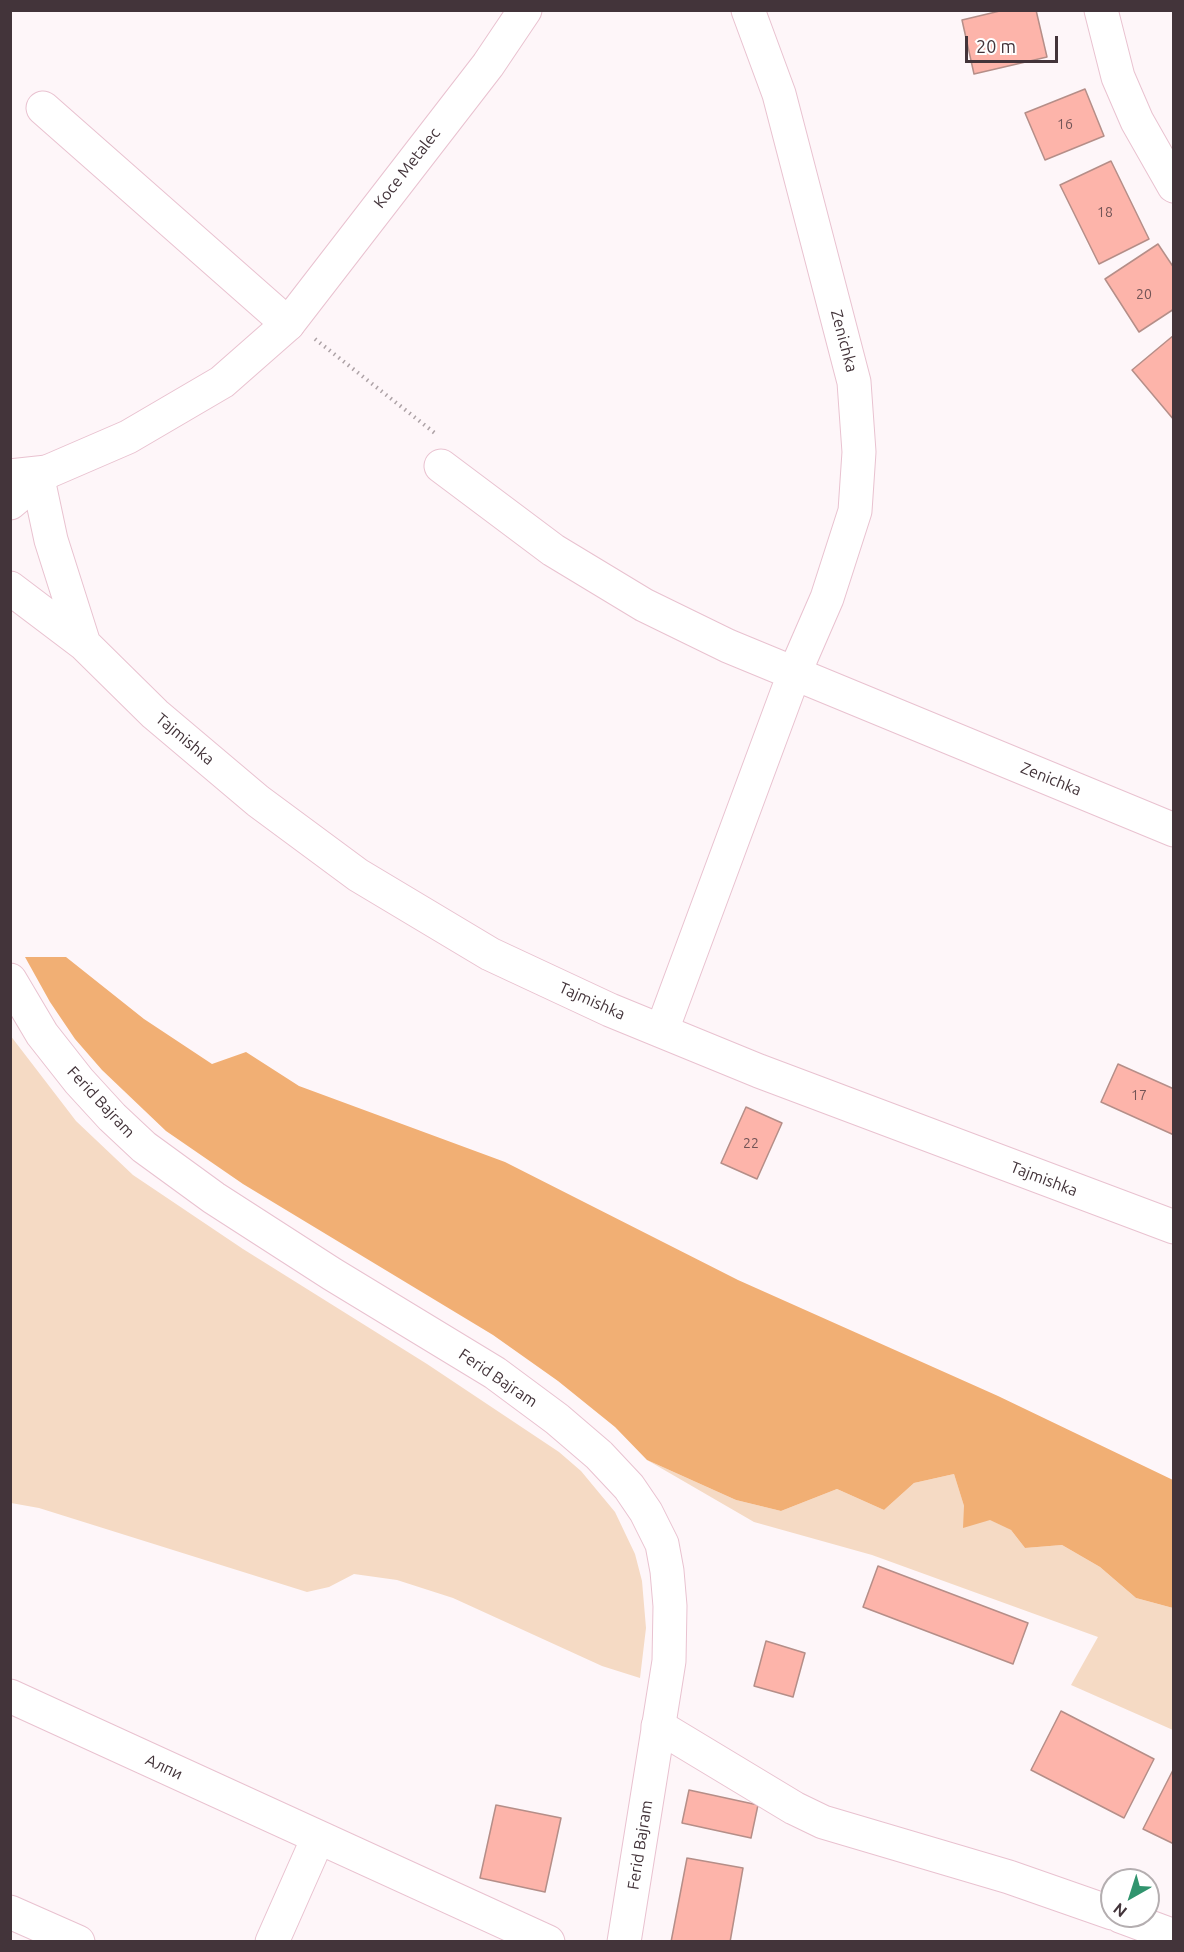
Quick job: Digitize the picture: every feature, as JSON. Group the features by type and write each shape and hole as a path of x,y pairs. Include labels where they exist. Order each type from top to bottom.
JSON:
{"street":[{"name":"Koce Metalec","path":"10,503 32,476 128,437 222,382 288,324 488,65 525,10"},
{"name":"Zenichka","path":"662,1030 794,674 827,598 855,511 859,452 854,382 779,94 748,10"},
{"path":"1101,10 1118,77 1137,121 1173,186"},
{"path":"43,108 288,324"},
{"name":"Zenichka","path":"441,466 554,550 644,605 728,646 1173,830"},
{"name":"Tajmishka","path":"32,476 84,644"},
{"name":"Tajmishka","path":"10,588 84,644 164,721 258,801 357,875 490,954 610,1010 759,1071 1173,1227"},
{"name":"Ferid Bajram","path":"10,980 42,1034 79,1081 144,1147 214,1198 312,1262 495,1373 557,1419 599,1455 629,1487 646,1512 662,1544 667,1571 670,1606 669,1661 624,1941"},
{"name":"Алпи","path":"10,1696 548,1941"},
{"path":"658,1726 766,1789 794,1808 823,1822 1009,1877 1100,1909"},
{"path":"272,1941 318,1838"},
{"path":"10,1912 78,1941"},
{"path":"1152,1928 1173,1936"}],"path":[{"path":"288,324 320,342 437,434 441,466"}],"shaded area":[{"path":"25,957 66,957 144,1019 212,1064 246,1052 299,1086 505,1162 738,1280 998,1396 1173,1480 1173,1608 1136,1598 1100,1567 1062,1545 1025,1548 1011,1530 990,1520 963,1528 964,1506 954,1474 914,1483 884,1510 837,1489 781,1511 736,1500 647,1460 615,1427 558,1381 493,1335 243,1184 166,1131 102,1070 75,1039 50,1002"},
{"path":"10,1035 76,1121 133,1175 243,1249 427,1364 559,1452 581,1471 615,1512 635,1554 642,1581 646,1628 640,1678 602,1666 453,1598 397,1580 354,1574 329,1587 307,1592 39,1508 11,1503"},
{"path":"647,1460 736,1500 781,1511 837,1489 884,1510 914,1483 954,1474 964,1506 1011,1530 1025,1548 1062,1545 1100,1567 1136,1598 1173,1608 1173,1730 1071,1685 1098,1637 872,1555 754,1522"}],"building":[{"path":"1004,10 1036,10 1047,57 974,74 962,20"},
{"path":"1085,89 1104,136 1045,160 1025,113"},
{"path":"1111,161 1149,239 1099,264 1060,185"},
{"path":"1158,244 1174,268 1174,309 1139,332 1105,279"},
{"path":"1174,335 1174,420 1132,370"},
{"path":"1118,1064 1174,1089 1174,1135 1101,1102"},
{"path":"746,1107 782,1123 757,1179 721,1163"},
{"path":"878,1566 1028,1623 1013,1664 863,1607"},
{"path":"766,1641 805,1653 793,1697 754,1686"},
{"path":"1061,1711 1154,1759 1124,1818 1031,1770"},
{"path":"1174,1770 1174,1844 1143,1829"},
{"path":"689,1790 758,1805 751,1838 682,1823"},
{"path":"496,1805 561,1818 545,1892 480,1878"},
{"path":"687,1858 743,1868 730,1942 671,1942"}]}
